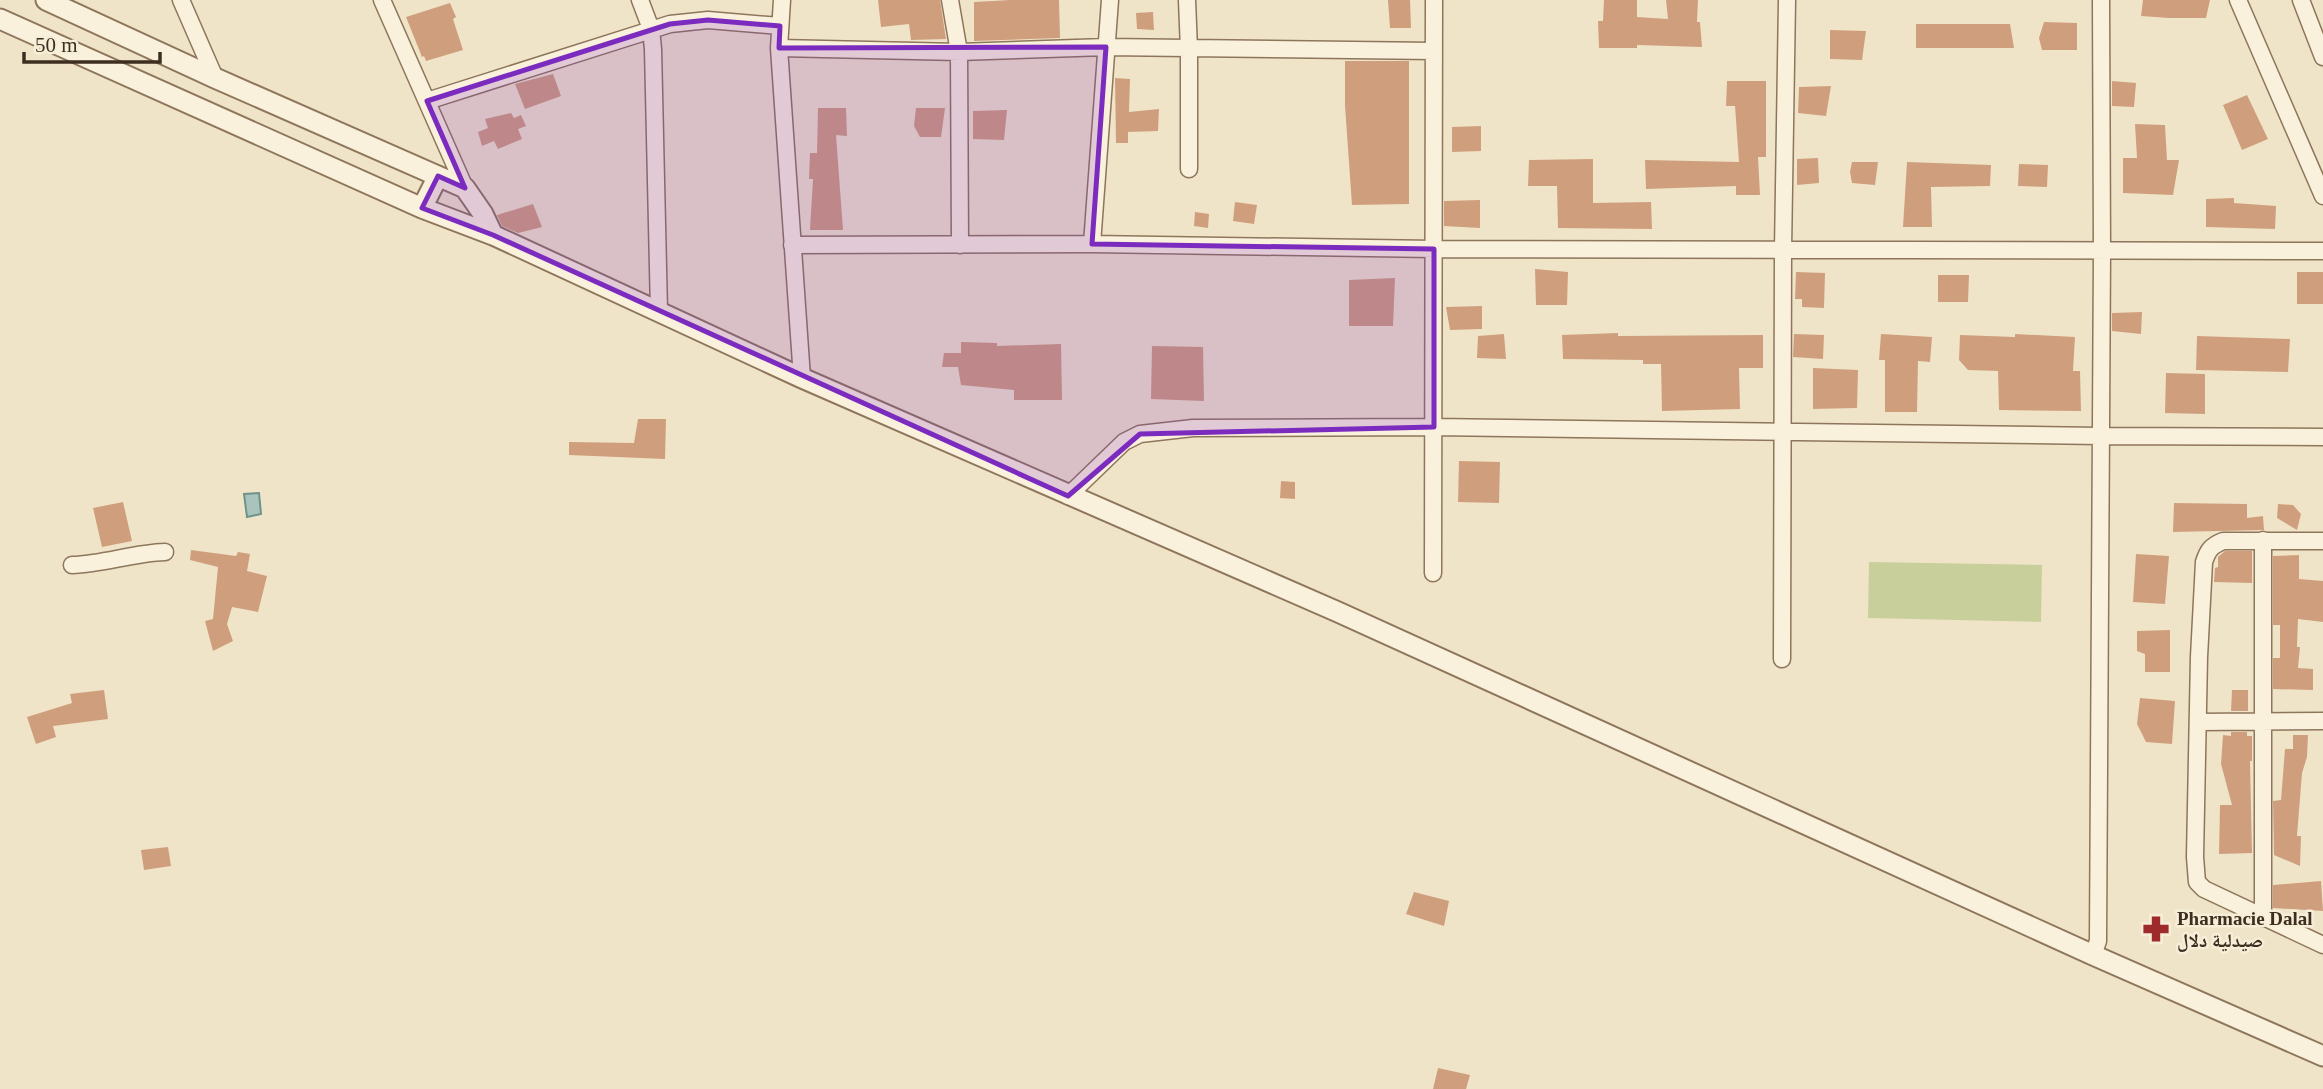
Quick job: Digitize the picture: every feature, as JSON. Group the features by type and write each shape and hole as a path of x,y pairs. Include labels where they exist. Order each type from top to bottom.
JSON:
{"street":[{"path":"46,0 465,188"},
{"path":"181,0 215,78"},
{"path":"382,0 465,188 493,234"},
{"path":"640,0 651,29 655,73 659,312"},
{"path":"782,0 779,48 802,378"},
{"path":"950,0 959,52 960,245"},
{"path":"1092,244 1110,0"},
{"path":"1186,0 1189,50 1189,169"},
{"path":"1433,573 1434,0"},
{"path":"1782,659 1783,250 1787,0"},
{"path":"2093,955 2098,941 2101,0"},
{"path":"2238,0 2323,196"},
{"path":"2301,0 2316,24 2323,57"},
{"path":"0,19 422,208 493,234 802,378 1338,612 2093,955 2323,1056"},
{"path":"427,101 651,29 708,20 780,26"},
{"path":"779,48 959,52 1106,47 1434,51"},
{"path":"422,208 438,176"},
{"path":"792,245 1092,244 1434,249 2323,251"},
{"path":"1068,496 1124,442 1140,434 1193,428 1434,427 2323,437"},
{"path":"2263,540 2263,918"},
{"path":"2323,541 2222,541 2207,551 2199,643 2197,882 2204,889 2323,945"},
{"path":"72,565 96,564 146,553 165,552"},
{"path":"2198,722 2323,721"}],"highlighted area":[{"path":"708,20 780,26 779,48 1106,47 1092,244 1434,249 1434,427 1140,434 1068,496 493,235 422,208 438,176 465,188 427,101 670,24"}],"green space":[{"path":"1869,562 2042,565 2041,622 1868,618"}],"water":[{"path":"259,493 261,514 247,517 244,494"}],"building":[{"path":"878,0 940,0 946,39 911,40 909,24 881,27"},
{"path":"1059,0 1060,38 974,41 974,2"},
{"path":"1388,0 1410,0 1411,28 1390,28"},
{"path":"1604,0 1637,0 1637,17 1668,19 1666,0 1698,0 1697,22 1700,22 1702,47 1637,45 1637,48 1599,48 1598,21 1603,21"},
{"path":"2143,0 2210,0 2206,18 2169,18 2141,16"},
{"path":"450,3 463,50 426,61 406,17"},
{"path":"1153,12 1154,30 1137,29 1136,13"},
{"path":"2044,22 2077,23 2077,50 2042,50 2039,38"},
{"path":"1916,24 2010,24 2014,48 1916,48"},
{"path":"1830,30 1866,31 1862,60 1830,59"},
{"path":"1345,61 1409,61 1409,204 1352,205 1345,106"},
{"path":"553,74 561,96 525,109 515,84"},
{"path":"1115,78 1130,79 1129,112 1159,109 1158,131 1128,132 1128,143 1116,143"},
{"path":"1727,81 1766,81 1766,157 1758,157 1760,195 1736,195 1736,186 1646,189 1645,160 1739,162 1735,106 1726,106"},
{"path":"2112,81 2136,83 2134,107 2112,106"},
{"path":"1831,86 1826,116 1798,113 1799,87"},
{"path":"2247,95 2268,139 2242,150 2223,105"},
{"path":"818,108 846,108 847,136 836,135 843,230 810,230 813,179 809,179 810,153 817,153"},
{"path":"916,108 945,108 941,137 920,137 914,126"},
{"path":"1007,110 1004,140 973,139 973,111"},
{"path":"511,113 514,118 521,115 526,126 518,129 522,139 498,149 494,141 482,146 478,132 488,128 485,119"},
{"path":"2135,124 2165,125 2167,160 2179,160 2173,195 2123,193 2123,158 2137,158"},
{"path":"1481,126 1481,151 1452,152 1452,127"},
{"path":"1818,158 1819,183 1797,185 1797,159"},
{"path":"1593,159 1593,203 1651,202 1652,229 1558,228 1557,186 1528,186 1529,160"},
{"path":"1852,162 1878,162 1875,185 1852,183"},
{"path":"1907,162 1991,165 1990,186 1931,187 1932,227 1903,227"},
{"path":"2019,164 2048,165 2047,187 2018,186"},
{"path":"2234,198 2234,203 2276,206 2275,229 2206,227 2206,199"},
{"path":"1480,200 1480,228 1444,226 1444,201"},
{"path":"1235,202 1257,205 1254,224 1233,221"},
{"path":"533,204 542,227 518,233 502,226 497,215"},
{"path":"1195,212 1209,214 1208,228 1194,226"},
{"path":"1535,269 1568,272 1567,305 1536,305"},
{"path":"1796,272 1825,273 1824,308 1802,307 1802,299 1795,299"},
{"path":"2297,272 2323,272 2323,304 2297,304"},
{"path":"1938,275 1969,275 1968,302 1938,302"},
{"path":"1395,278 1393,326 1349,326 1349,280"},
{"path":"1482,306 1482,329 1450,330 1446,307"},
{"path":"2142,312 2141,334 2112,331 2112,313"},
{"path":"1618,333 1618,336 1763,335 1763,368 1739,368 1740,409 1662,411 1661,364 1643,364 1643,360 1563,359 1562,335"},
{"path":"1504,334 1506,359 1477,358 1478,336"},
{"path":"1794,334 1824,335 1823,359 1793,357"},
{"path":"1881,334 1932,337 1930,362 1918,361 1917,412 1885,412 1885,360 1879,360"},
{"path":"2015,334 2075,337 2073,371 2080,371 2081,411 1999,410 1998,371 1968,370 1959,360 1960,335 2015,337"},
{"path":"2197,336 2290,339 2288,372 2196,370"},
{"path":"961,342 997,343 997,346 1061,344 1062,400 1014,400 1014,390 961,385 958,367 942,367 944,353 961,353"},
{"path":"1152,346 1203,347 1204,401 1151,399"},
{"path":"1813,368 1858,370 1857,408 1813,409"},
{"path":"2166,373 2205,374 2205,414 2165,413"},
{"path":"638,419 666,419 665,459 569,455 569,442 634,443"},
{"path":"1459,461 1500,462 1499,503 1458,502"},
{"path":"1281,481 1295,482 1295,499 1280,498"},
{"path":"123,502 132,541 102,547 93,508"},
{"path":"2174,503 2247,504 2247,518 2263,516 2264,530 2173,532"},
{"path":"2278,504 2293,505 2301,514 2297,530 2277,518"},
{"path":"191,550 236,556 238,552 250,554 247,571 267,576 258,612 232,607 227,624 233,641 213,651 205,621 213,619 218,567 190,560"},
{"path":"2225,551 2252,551 2252,583 2214,582 2218,557"},
{"path":"2136,554 2169,556 2165,604 2133,602"},
{"path":"2299,555 2299,579 2323,581 2323,622 2298,619 2298,668 2313,669 2313,690 2273,689 2273,658 2280,658 2280,625 2273,625 2273,556"},
{"path":"2170,630 2170,672 2145,672 2145,654 2137,651 2137,631"},
{"path":"104,690 108,719 53,726 56,737 36,744 27,717 72,703 70,694"},
{"path":"2232,690 2248,690 2248,711 2231,711"},
{"path":"2140,698 2175,701 2172,744 2146,742 2137,724"},
{"path":"2231,732 2247,732 2247,736 2252,736 2252,853 2219,854 2220,805 2232,805 2221,764 2223,735 2231,736"},
{"path":"2293,735 2308,735 2297,836 2301,836 2300,866 2274,855 2273,801 2281,800 2285,749 2293,749"},
{"path":"168,847 171,866 144,870 141,850"},
{"path":"2321,881 2323,911 2273,908 2273,885"},
{"path":"1414,892 1449,901 1444,926 1406,914"},
{"path":"1438,1068 1470,1075 1466,1089 1433,1089"}],"place":[{"name":"Pharmacie Dalal صيدلية دلال","path":"2156,929"}]}
